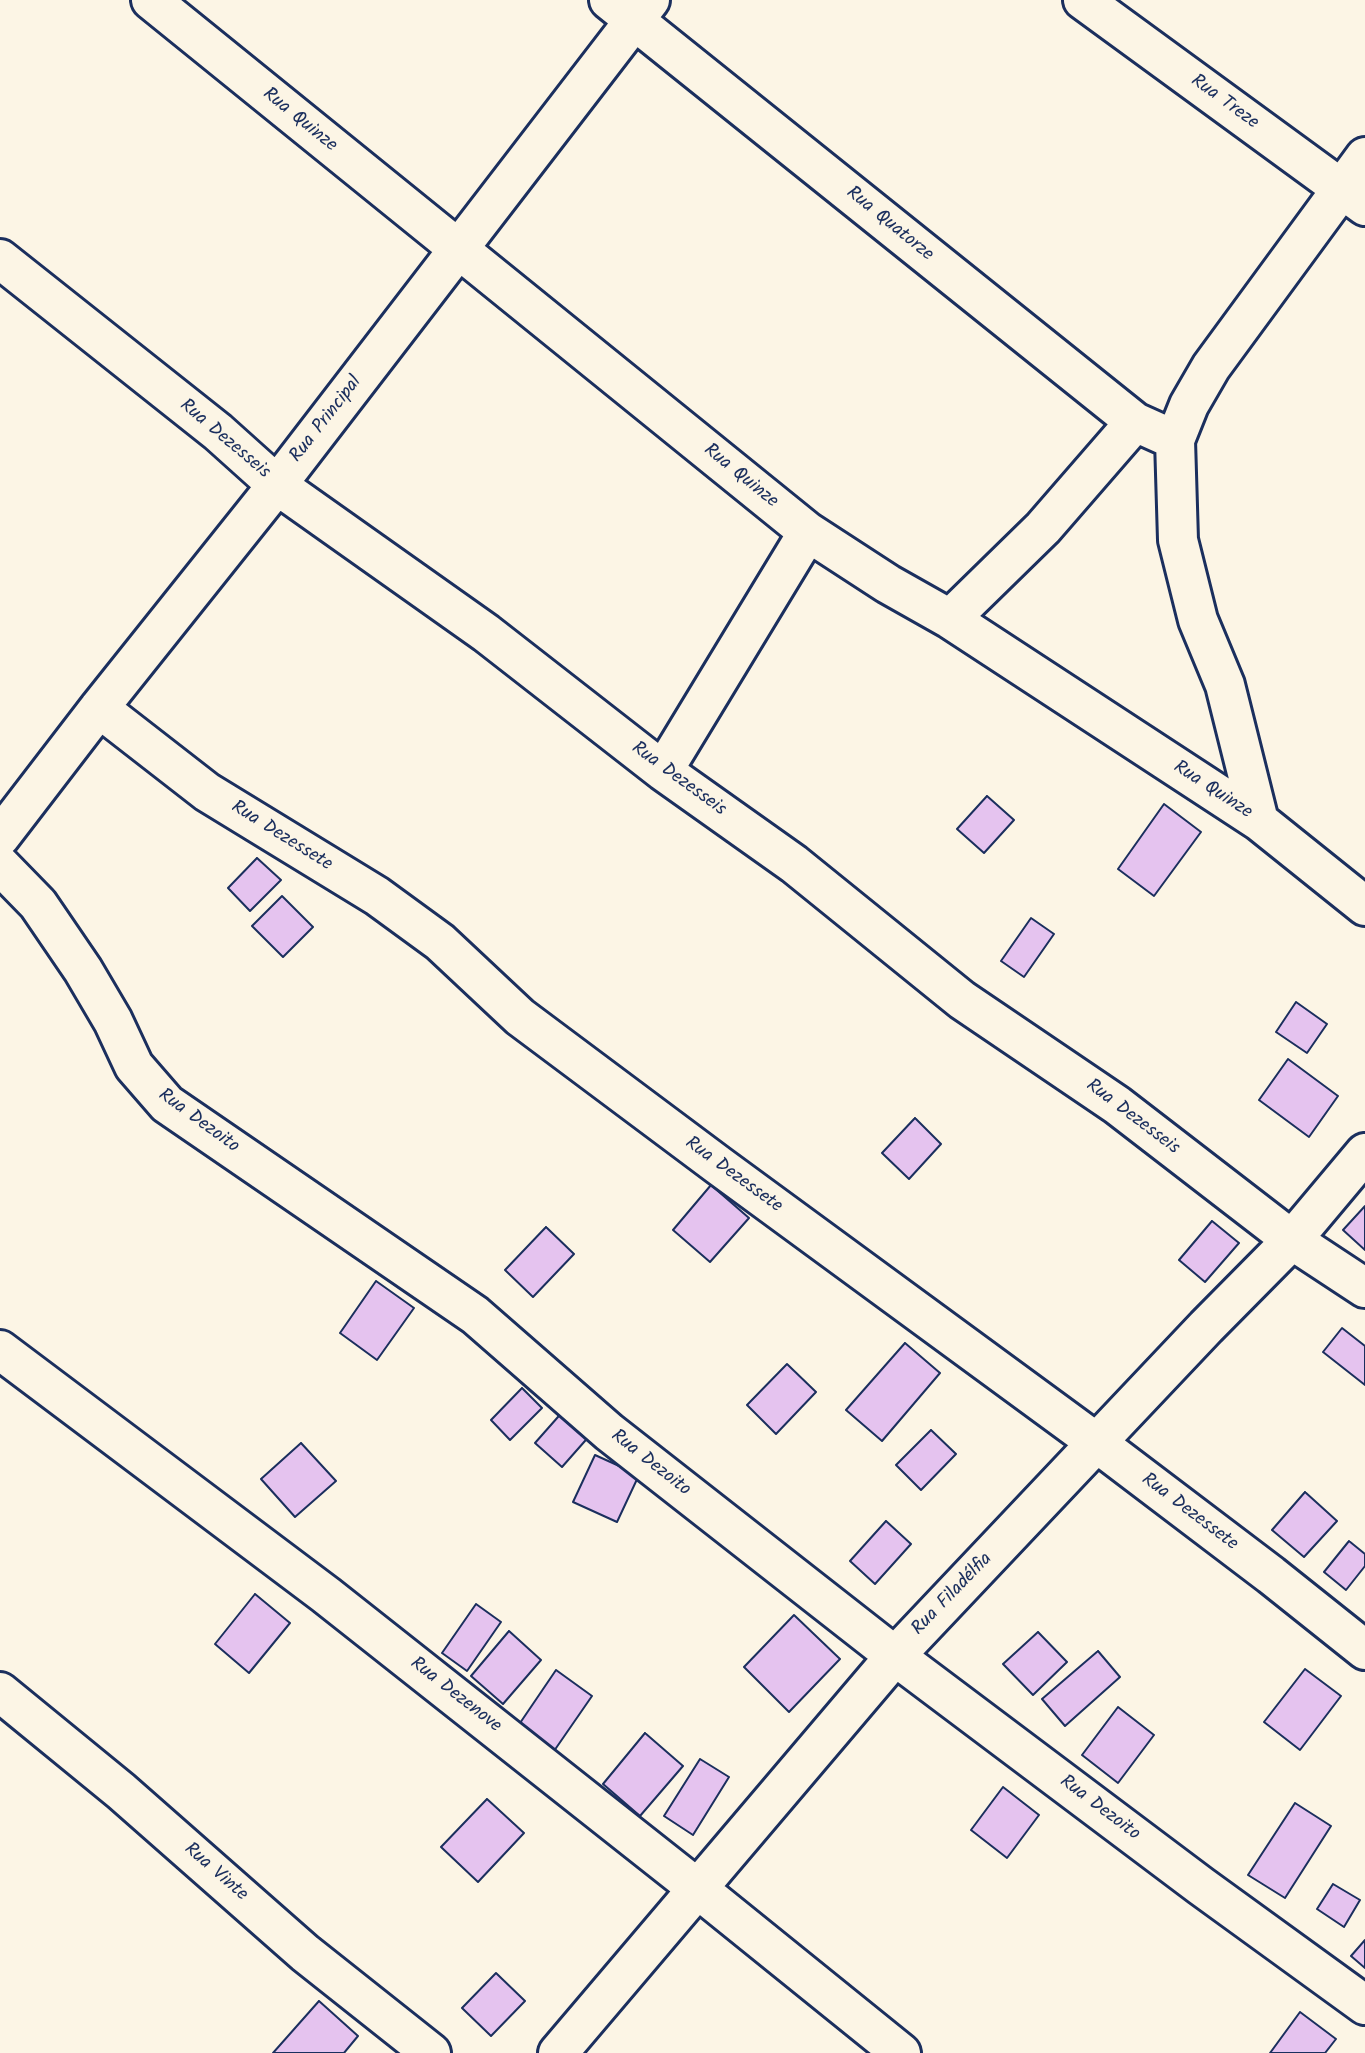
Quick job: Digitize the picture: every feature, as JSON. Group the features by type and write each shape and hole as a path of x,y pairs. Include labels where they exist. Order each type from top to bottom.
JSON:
{"street":[{"name":"Rua Quinze","path":"151,0 808,532 888,584 950,619 1259,821 1365,906"},
{"name":"Rua Treze","path":"1083,0 1353,197"},
{"name":"Rua Principal","path":"0,837 277,485 459,248 631,7"},
{"name":"Rua Quatorze","path":"631,7 1135,422 1175,440"},
{"path":"1259,821 1225,685 1198,620 1178,540 1175,440 1189,405 1211,367 1353,197 1365,157"},
{"name":"Rua Dezesseis","path":"0,259 218,432 277,485 486,633 663,771 794,864 962,1000 1117,1105 1292,1240 1365,1288"},
{"path":"950,619 1043,528 1135,422"},
{"path":"663,771 808,532"},
{"name":"Rua Dezessete","path":"99,708 207,792 377,896 440,942 520,1017 1097,1443 1271,1574 1365,1650"},
{"name":"Rua Dezoito","path":"0,865 45,915 89,980 113,1021 134,1066 167,1104 475,1315 609,1432 895,1656 1201,1886 1365,2005"},
{"name":"Rua Filadélfia","path":"558,2053 895,1656 1292,1240 1365,1153"},
{"name":"Rua Dezenove","path":"0,1350 326,1595 901,2053"},
{"name":"Rua Vinte","path":"0,1692 121,1791 305,1953 431,2053"}],"building":[{"path":"987,796 1014,820 984,853 957,829"},
{"path":"1164,804 1201,832 1154,896 1118,869"},
{"path":"257,858 281,880 250,911 228,888"},
{"path":"282,896 313,927 283,957 252,926"},
{"path":"1031,918 1054,934 1024,977 1001,961"},
{"path":"1296,1002 1327,1024 1307,1053 1276,1032"},
{"path":"1288,1059 1338,1096 1309,1137 1259,1100"},
{"path":"915,1118 941,1144 909,1179 882,1153"},
{"path":"711,1185 749,1218 710,1262 673,1230"},
{"path":"1365,1206 1365,1250 1343,1230"},
{"path":"1212,1221 1239,1243 1205,1282 1179,1260"},
{"path":"546,1227 574,1254 533,1297 505,1270"},
{"path":"376,1281 414,1308 377,1360 340,1333"},
{"path":"1342,1328 1365,1346 1365,1385 1323,1352"},
{"path":"905,1343 940,1373 882,1441 846,1410"},
{"path":"787,1364 816,1392 776,1434 747,1405"},
{"path":"522,1388 542,1408 510,1440 491,1420"},
{"path":"565,1409 592,1433 562,1467 535,1443"},
{"path":"931,1430 956,1454 921,1490 896,1465"},
{"path":"301,1443 336,1481 295,1517 261,1479"},
{"path":"595,1455 639,1475 617,1522 573,1502"},
{"path":"1305,1492 1337,1521 1304,1557 1272,1530"},
{"path":"886,1521 911,1544 875,1584 850,1561"},
{"path":"1349,1541 1365,1554 1365,1566 1346,1590 1324,1572"},
{"path":"255,1594 290,1623 249,1673 215,1644"},
{"path":"476,1604 501,1622 467,1671 442,1653"},
{"path":"794,1615 840,1659 789,1712 744,1667"},
{"path":"509,1631 541,1660 503,1704 471,1676"},
{"path":"1038,1632 1067,1662 1033,1695 1003,1664"},
{"path":"1098,1651 1120,1677 1065,1726 1042,1699"},
{"path":"1305,1669 1341,1696 1300,1750 1264,1722"},
{"path":"556,1670 592,1696 554,1751 518,1726"},
{"path":"1118,1707 1154,1735 1118,1783 1082,1755"},
{"path":"645,1733 683,1766 640,1816 603,1784"},
{"path":"700,1759 729,1777 693,1835 664,1816"},
{"path":"1003,1787 1039,1815 1007,1858 971,1830"},
{"path":"487,1799 524,1833 478,1882 441,1847"},
{"path":"1295,1803 1331,1826 1285,1898 1248,1875"},
{"path":"1333,1884 1360,1900 1344,1927 1317,1909"},
{"path":"1365,1940 1365,1968 1351,1956"},
{"path":"496,1973 525,2001 491,2036 462,2008"},
{"path":"319,2001 358,2036 344,2053 273,2053"},
{"path":"1300,2012 1336,2039 1325,2053 1270,2053"}]}
